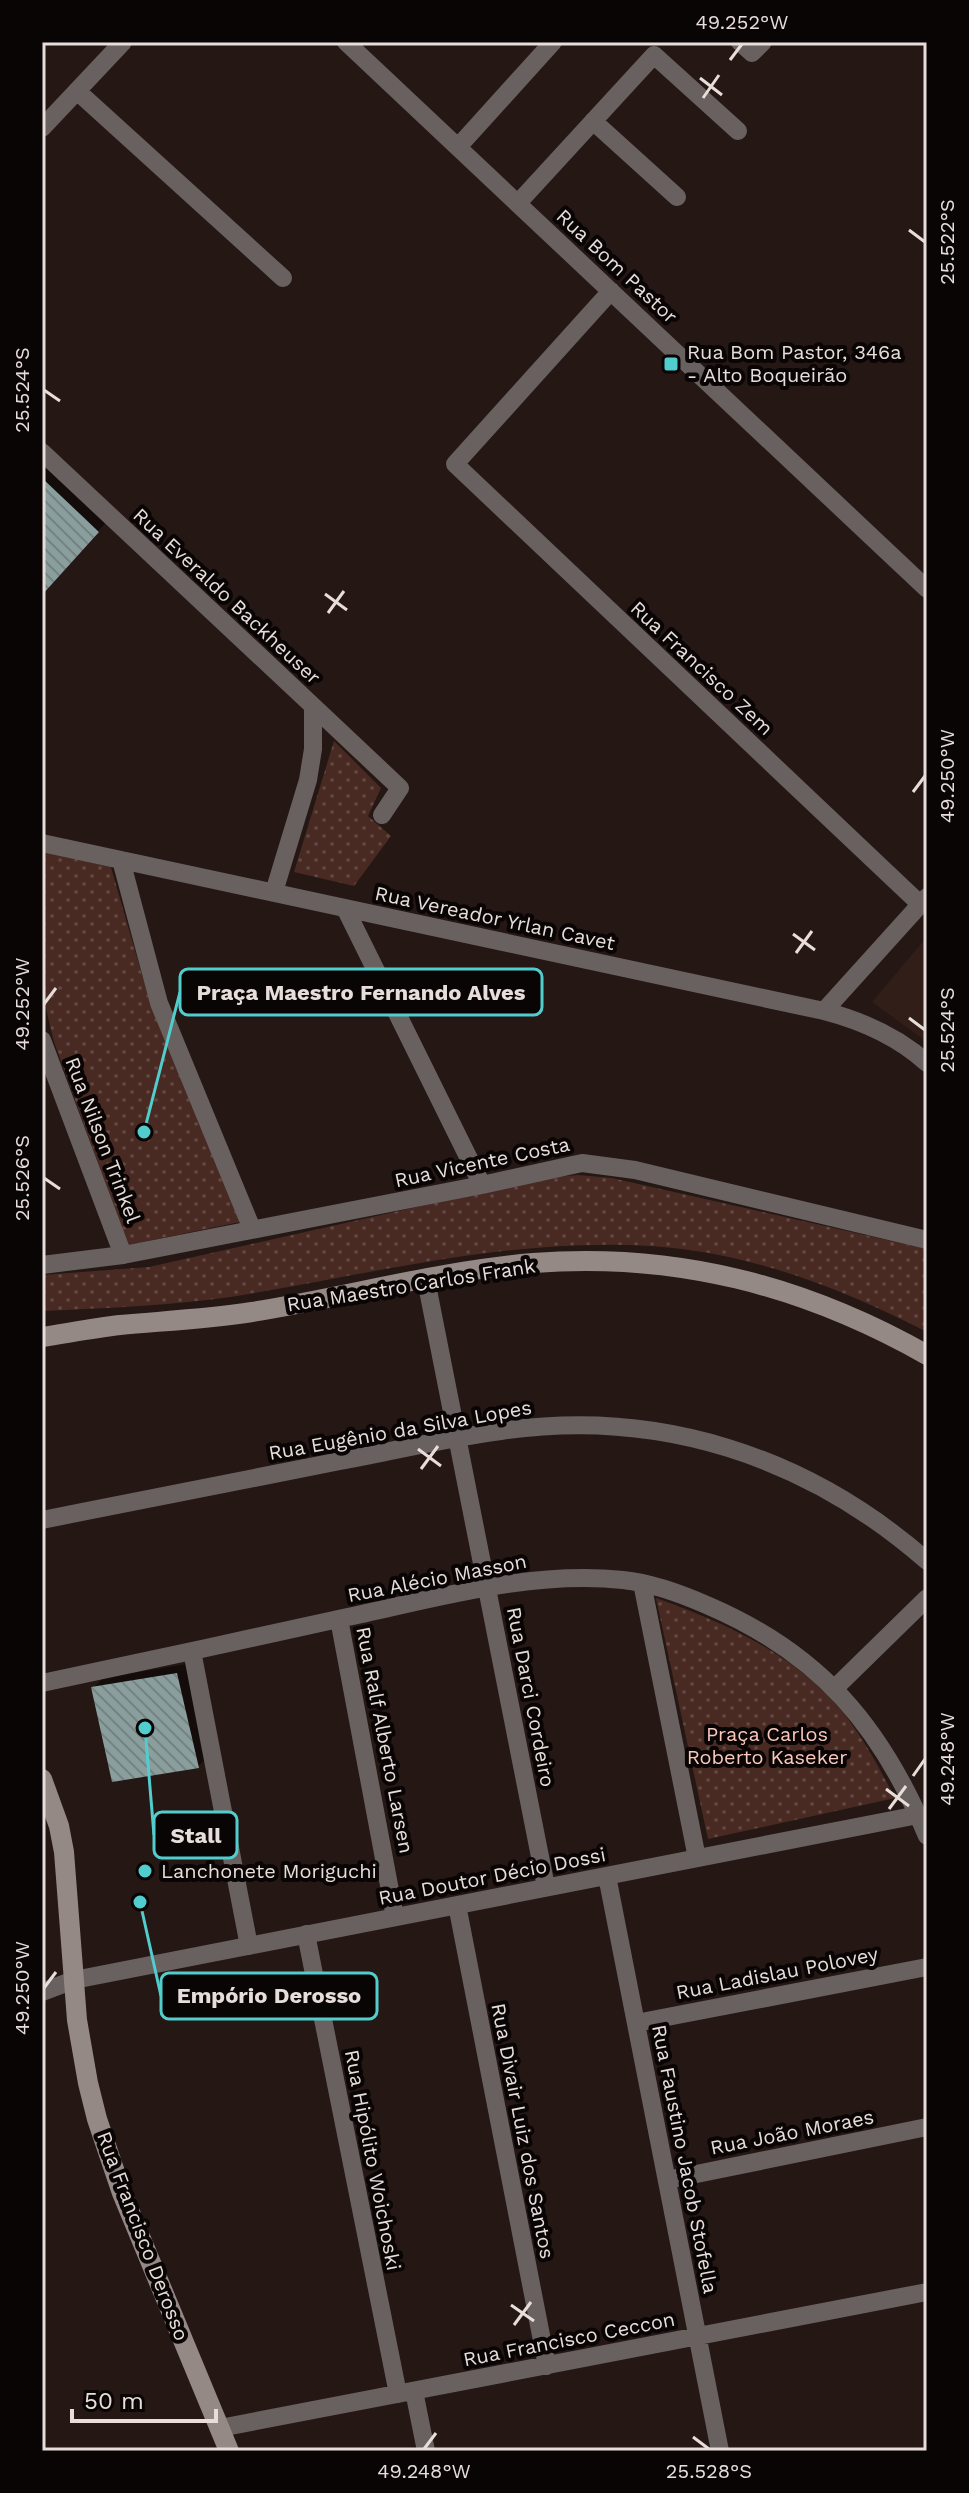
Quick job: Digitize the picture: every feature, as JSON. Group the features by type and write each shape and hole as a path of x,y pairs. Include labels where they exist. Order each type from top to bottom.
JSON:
{"main road":[{"name":"Rua Maestro Carlos Frank","path":"42,1337 119,1325 253,1312 502,1267 569,1261 640,1263 726,1275 804,1298 850,1316 927,1355"},
{"name":"Rua Maestro Carlos Frank","path":"42,1322 119,1325"},
{"name":"Rua Francisco Derosso","path":"42,1779 59,1826 64,1852 77,2020 88,2083 109,2155 136,2228 229,2451"}],"street":[{"path":"42,128 123,42"},
{"name":"Rua Bom Pastor","path":"346,42 927,589"},
{"path":"458,147 553,42"},
{"path":"740,42 752,53 763,42"},
{"path":"518,203 654,55 738,131"},
{"path":"77,91 283,278"},
{"path":"593,121 677,197"},
{"name":"Rua Francisco Zem","path":"611,291 455,464 924,900"},
{"name":"Rua Everaldo Backheuser","path":"42,452 313,706 313,749 308,780 274,892"},
{"path":"313,706 400,788 382,815"},
{"name":"Rua Vereador Yrlan Cavet","path":"42,843 824,1011 866,1024 893,1037 927,1063"},
{"path":"121,860 159,1003 252,1229"},
{"path":"824,1011 924,900"},
{"path":"345,908 482,1185"},
{"name":"Rua Nilson Trinkel","path":"43,1044 123,1255"},
{"name":"Rua Vicente Costa","path":"42,1265 123,1255 582,1163 606,1165 927,1240"},
{"name":"Rua Darci Cordeiro","path":"426,1280 546,1887"},
{"name":"Rua Eugênio da Silva Lopes","path":"42,1520 502,1430 586,1426 678,1434 718,1443 771,1463 844,1500 880,1523 927,1561"},
{"name":"Rua Alécio Masson","path":"42,1683 487,1587 574,1579 642,1583 697,1601 753,1628 805,1661 835,1688 869,1729 900,1780 927,1836"},
{"path":"642,1583 697,1858"},
{"path":"835,1688 927,1598"},
{"name":"Rua Ralf Alberto Larsen","path":"339,1619 395,1917"},
{"path":"192,1651 249,1946"},
{"name":"Rua Doutor Décio Dossi","path":"42,1992 74,1980 918,1815"},
{"name":"Rua Faustino Jacob Stofella","path":"607,1876 720,2451"},
{"name":"Rua Divair Luiz dos Santos","path":"457,1905 547,2366"},
{"name":"Rua Hipólito Woichoski","path":"306,1934 406,2393 426,2451"},
{"name":"Rua Ladislau Polovey","path":"636,2023 927,1967"},
{"name":"Rua João Moraes","path":"667,2180 927,2127"},
{"name":"Rua Francisco Ceccon","path":"220,2428 927,2292"}],"shaded area":[{"path":"927,937 927,1042 872,1002"}],"green space":[{"path":"334,741 381,788 368,816 391,836 354,886 294,872"},
{"path":"42,848 110,864 151,1006 240,1222 128,1245 54,1042 42,992"},
{"path":"578,1175 612,1178 927,1249 927,1332 827,1287 759,1264 651,1246 544,1247 492,1252 230,1297 42,1311 42,1275 149,1267 546,1178"},
{"name":"Praça Carlos Roberto Kaseker","path":"656,1598 701,1615 766,1647 805,1675 855,1728 895,1798 708,1839"}],"building":[{"path":"42,478 99,532 42,595"},
{"path":"177,1673 199,1768 112,1782 91,1687"}],"place":[{"name":"Rua Bom Pastor, 346a - Alto Boqueirão","path":"671,364"},
{"name":"Praça Maestro Fernando Alves","path":"144,1132"},
{"name":"Stall","path":"145,1728"},
{"name":"Lanchonete Moriguchi","path":"145,1871"},
{"name":"Empório Derosso","path":"140,1902"}]}
